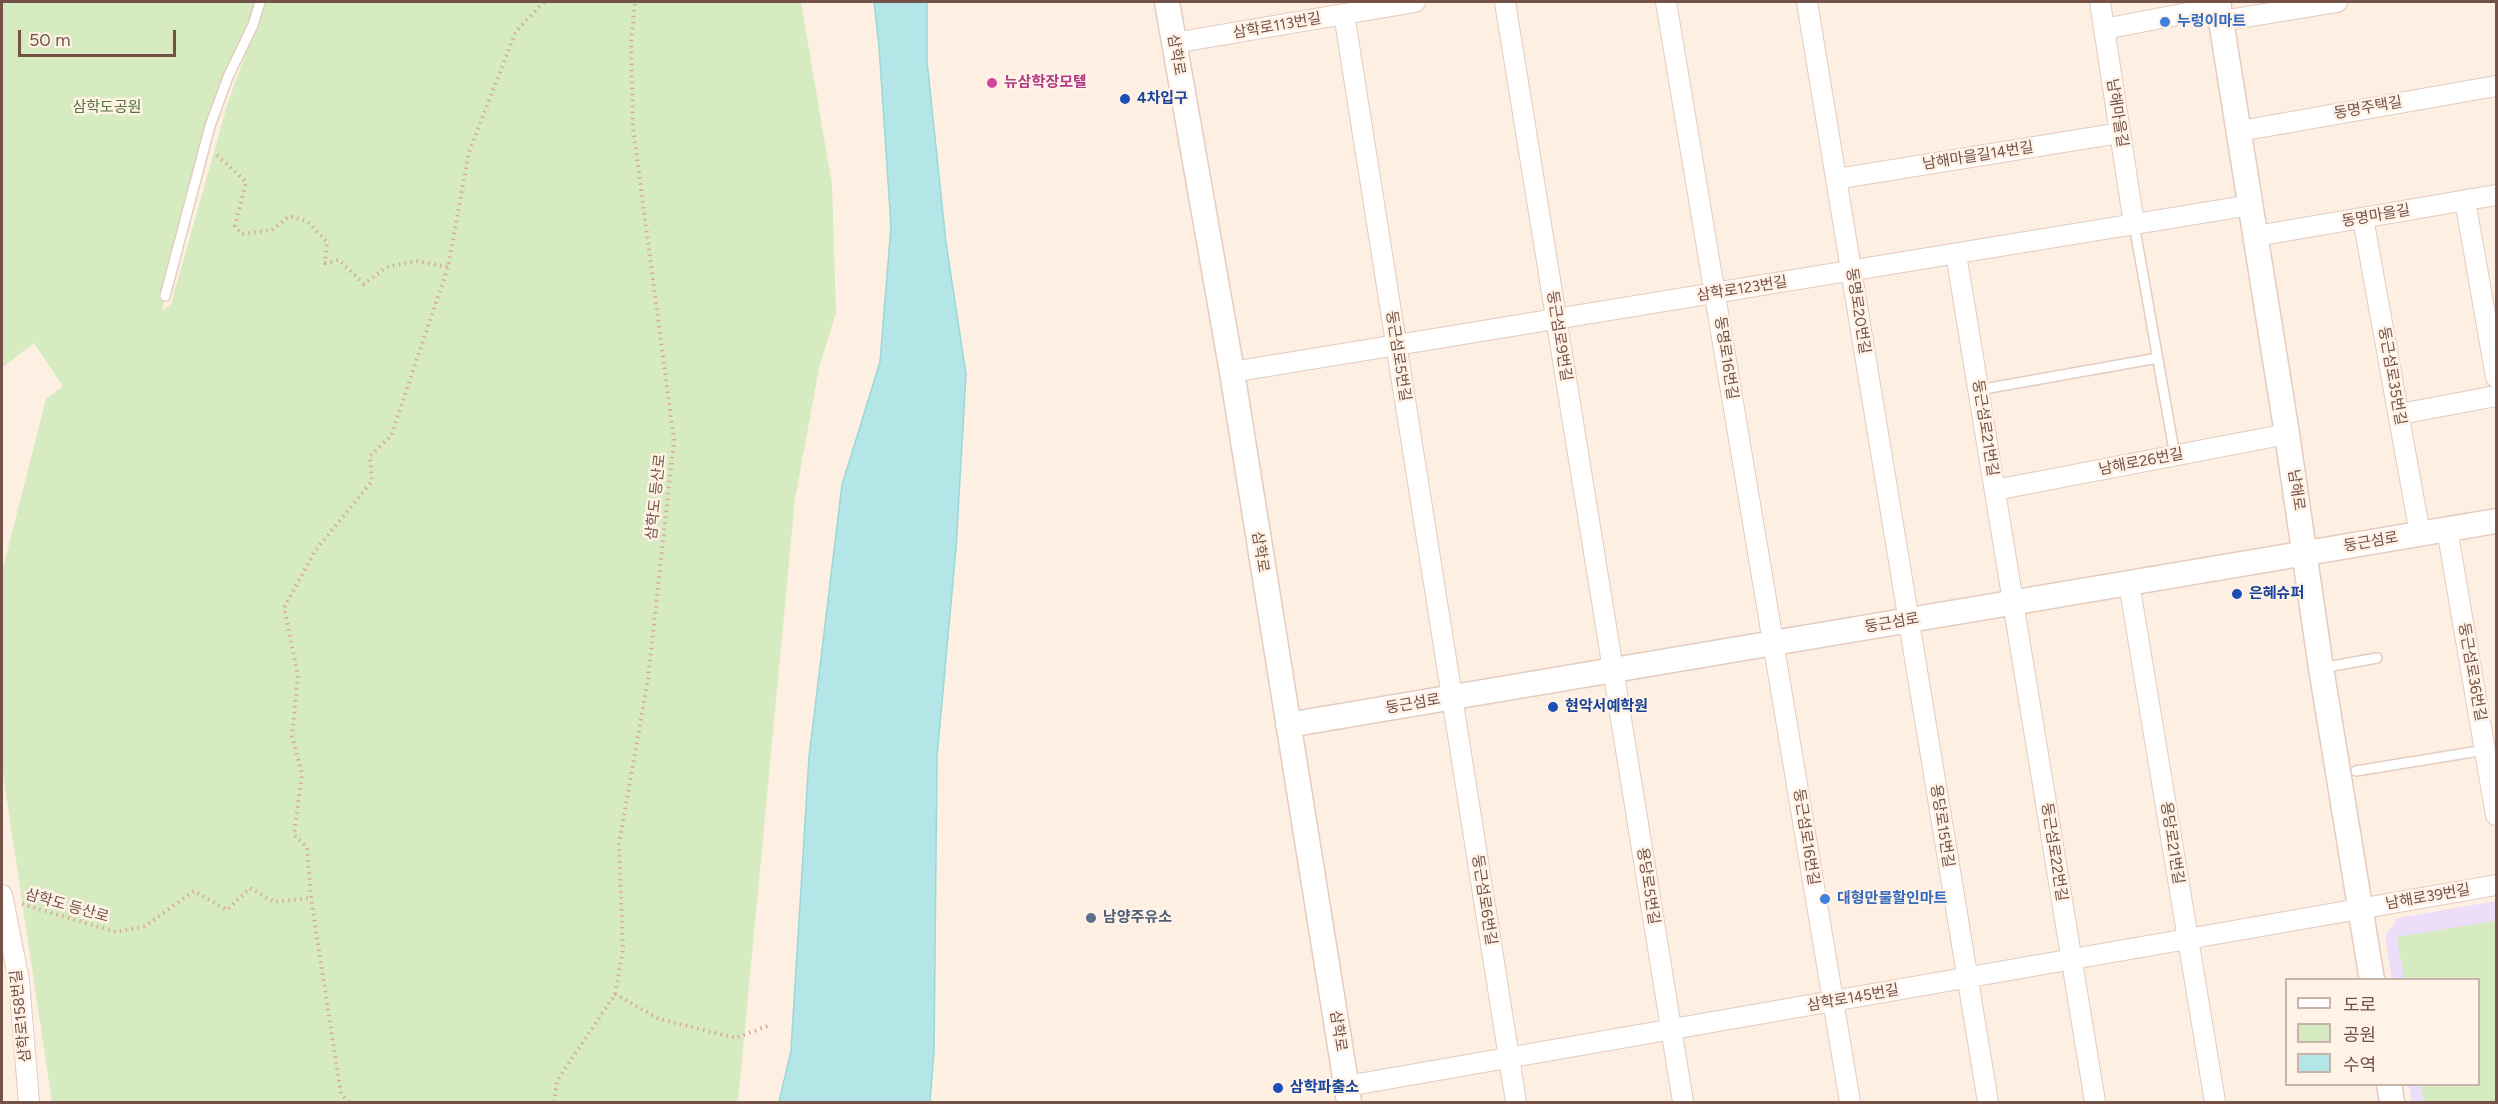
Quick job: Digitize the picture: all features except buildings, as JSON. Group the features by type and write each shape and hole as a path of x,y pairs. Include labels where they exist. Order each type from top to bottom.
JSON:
{"street":[{"name":"삼학로","path":"1167,2 1232,372 1348,1094"},
{"name":"삼학로113번길","path":"1174,43 1415,2"},
{"name":"둥근섬로9번길","path":"1505,2 1613,670"},
{"name":"동명로16번길","path":"1666,2 1774,643"},
{"name":"동명로20번길","path":"1807,2 1909,620"},
{"name":"남해마을길","path":"2100,2 2134,224"},
{"path":"2104,29 2220,10 2334,2"},
{"name":"남해로","path":"2220,10 2287,434 2321,668 2372,978"},
{"name":"둥근섬로5번길","path":"1344,14 1452,697"},
{"name":"동명주택길","path":"2240,131 2496,86"},
{"name":"남해마을길14번길","path":"1836,179 2120,133"},
{"name":"동명마을길","path":"2256,236 2496,195"},
{"path":"2465,200 2489,295 2496,377"},
{"name":"삼학로123번길","path":"1232,372 2251,205"},
{"name":"둥근섬로35번길","path":"2363,218 2420,534"},
{"name":"둥근섬로21번길","path":"1956,254 2013,602"},
{"path":"2400,414 2496,396"},
{"name":"남해로26번길","path":"1995,490 2287,434"},
{"name":"둥근섬로","path":"1288,725 2496,521"},
{"name":"둥근섬로36번길","path":"2447,529 2496,815"},
{"name":"용당로21번길","path":"2129,583 2215,1102"},
{"name":"둥근섬로22번길","path":"2013,602 2095,1102"},
{"name":"용당로15번길","path":"1909,620 1988,1102"},
{"name":"둥근섬로16번길","path":"1774,643 1850,1102"},
{"name":"용당로5번길","path":"1613,670 1683,1102"},
{"name":"둥근섬로6번길","path":"1452,697 1516,1102"},
{"name":"남해로39번길","path":"2360,909 2496,885"},
{"name":"삼학로158번길","path":"3,899 19,981 29,1102"},
{"name":"삼학로145번길","path":"1348,1094 1509,1058 2360,909"},
{"path":"2389,1086 2392,1102"}],"lane":[{"path":"165,296 210,126 228,77 253,25 260,2"},
{"path":"2134,224 2175,456"},
{"path":"1978,390 2158,358"},
{"path":"2321,668 2377,658"},
{"path":"2356,771 2485,750"}],"path":[{"path":"350,1102 341,1094 312,898 307,847 294,835 302,774 292,736 298,675 284,608 315,550 372,481 370,456 391,436 448,267 469,152 516,32 544,2"},
{"name":"삼학도 등산로","path":"555,1102 557,1081 615,994 623,950 619,844 648,679 674,440 633,128 631,42 635,2"},
{"path":"210,126 217,157 246,182 235,226 243,234 272,230 290,216 308,222 327,242 325,263 339,260 364,284 387,267 416,261 448,267"},
{"name":"삼학도 등산로","path":"3,899 116,932 145,926 194,891 227,910 250,888 274,902 312,898"},
{"path":"615,994 659,1019 736,1038 770,1025"}],"shaded area":[{"path":"2496,901 2496,1102 2412,1102 2409,1086 2480,1086 2480,978 2392,978 2385,936 2398,918"}],"green space":[{"name":"삼학도공원","path":"2,2 801,2 832,185 836,313 819,368 795,499 738,1102 52,1102 2,767 2,572 46,399 63,386 34,343 2,368","holes":["257,23 228,102 171,304 162,311 185,197 241,55"]},
{"path":"2496,921 2496,1102 2424,1102 2421,1086 2480,1086 2480,978 2404,978 2397,937"}],"water":[{"path":"874,2 927,2 927,61 946,243 966,374 956,548 937,757 934,1051 930,1102 779,1102 791,1051 809,757 842,485 880,362 891,226"}],"place":[{"name":"누렁이마트","path":"2165,22"},
{"name":"뉴삼학장모텔","path":"992,83"},
{"name":"4차입구","path":"1125,99"},
{"name":"은혜슈퍼","path":"2237,594"},
{"name":"현악서예학원","path":"1553,707"},
{"name":"대형만물할인마트","path":"1825,899"},
{"name":"남양주유소","path":"1091,918"},
{"name":"삼학파출소","path":"1278,1088"}]}
